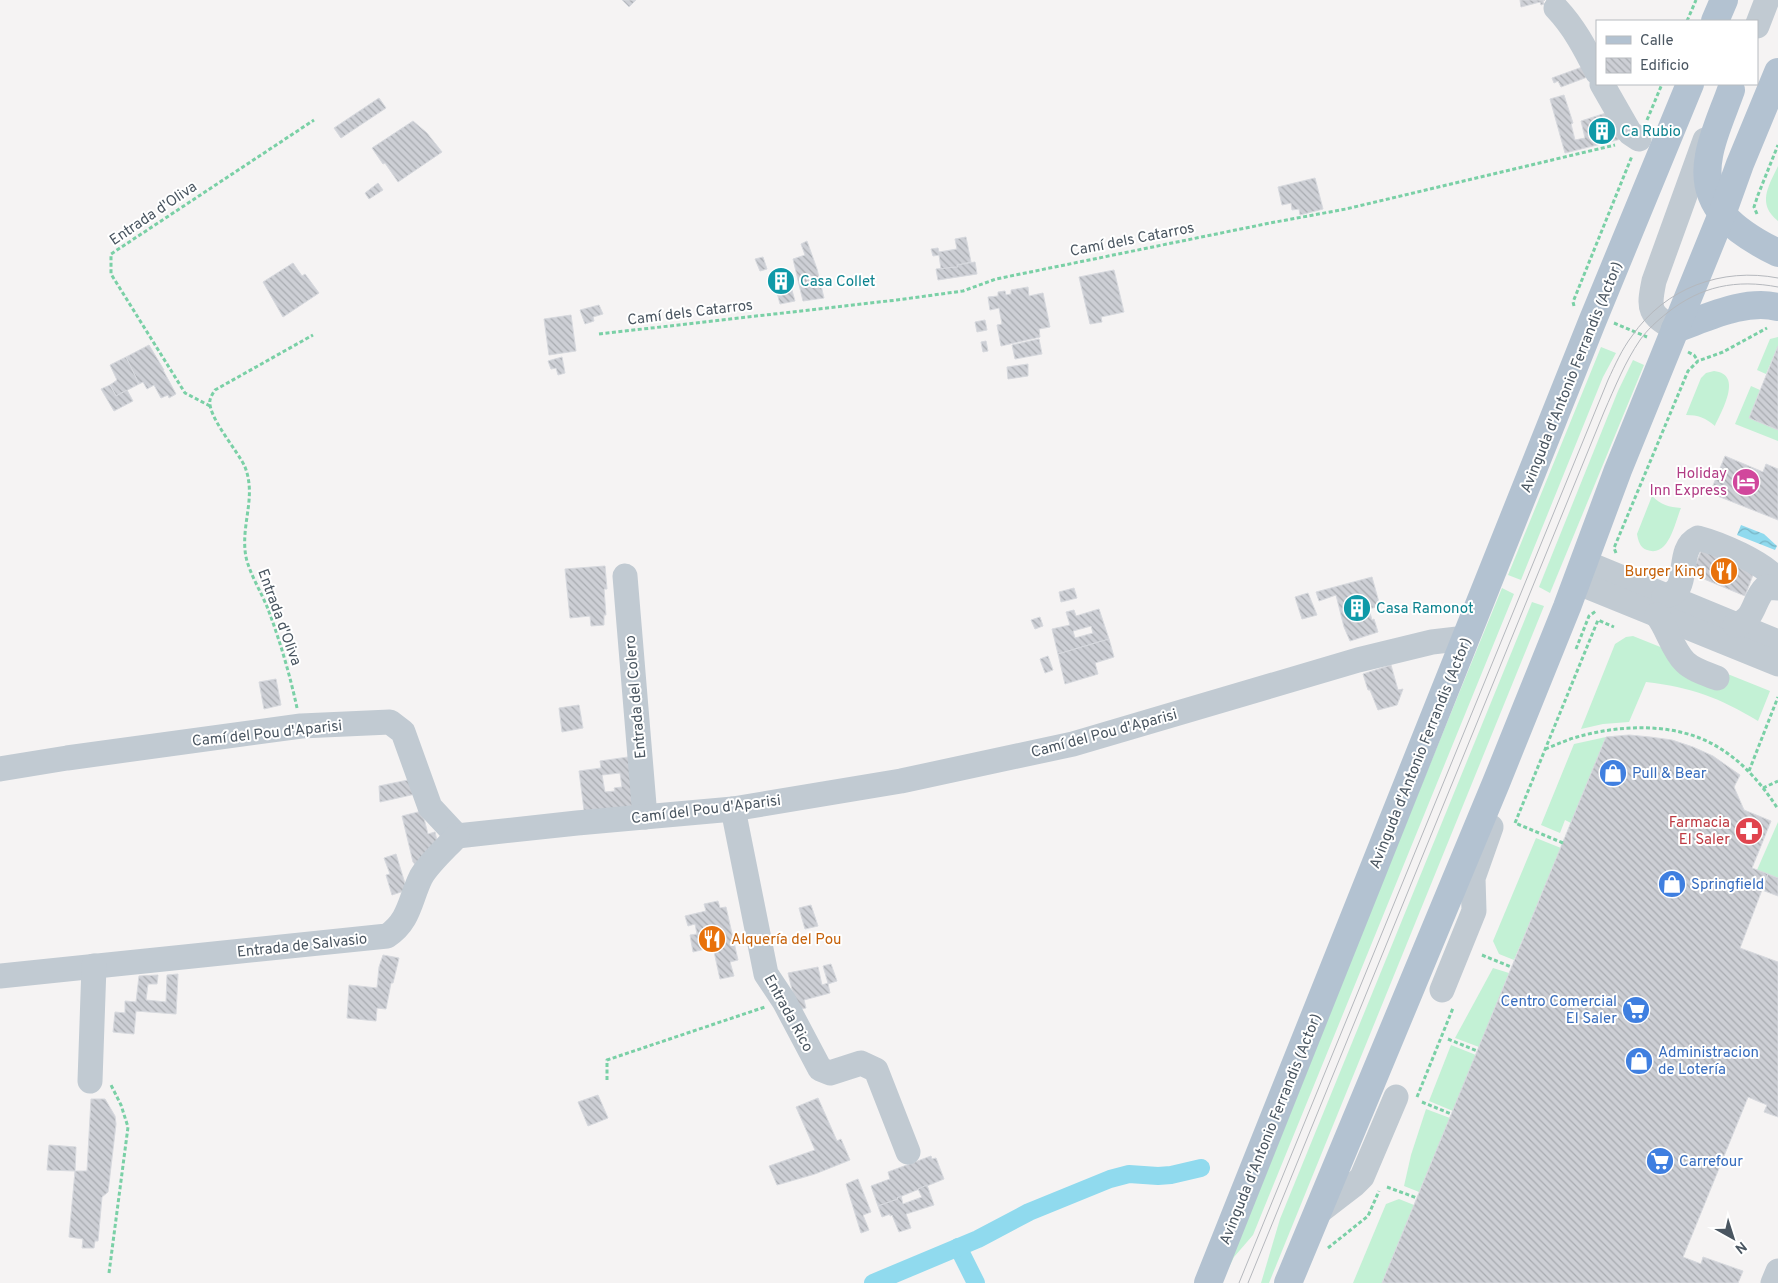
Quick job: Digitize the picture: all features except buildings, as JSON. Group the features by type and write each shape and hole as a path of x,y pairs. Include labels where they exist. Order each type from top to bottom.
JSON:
{"main road":[{"path":"1715,20 1724,0"},
{"path":"1288,1283 1496,783 1580,572 1618,470 1681,340 1740,164 1778,72"},
{"name":"Avinguda d'Antonio Ferrandis (Actor)","path":"1208,1283 1690,85"},
{"path":"1732,87 1709,155 1707,179 1711,198 1722,214 1739,230 1761,245 1778,253"},
{"path":"1681,340 1732,310 1752,306 1774,317"}],"street":[{"path":"1758,23 1767,0"},
{"path":"1556,8 1571,24 1584,44 1596,70"},
{"path":"1603,85 1630,133 1639,139"},
{"path":"1681,340 1653,312 1651,297 1654,281 1707,136 1732,87"},
{"path":"1660,606 1676,591 1682,576 1686,553 1691,541 1698,538 1761,565 1778,580"},
{"path":"1580,572 1660,606 1778,664"},
{"name":"Entrada del Colero","path":"625,576 644,817"},
{"path":"1735,624 1743,623 1749,617 1761,591 1766,587 1778,588"},
{"path":"1660,606 1735,624 1778,642"},
{"path":"1660,606 1664,624 1677,651 1685,662 1691,667 1717,678"},
{"name":"Camí del Pou d'Aparisi","path":"0,769 301,726 390,722 403,732 430,807 457,836 733,809 900,782 1073,744 1358,660 1432,642 1466,638"},
{"path":"1448,997 1474,911 1473,878 1498,809 1496,783"},
{"name":"Entrada Rico","path":"733,809 766,974 779,993 820,1069 830,1073 861,1063 876,1070 908,1152"},
{"name":"Entrada de Salvasio","path":"0,976 387,936 397,930 404,920 422,875 457,836"},
{"path":"94,966 100,1081"},
{"path":"1316,1214 1362,1177 1406,1099"},
{"path":"1773,1283 1778,1270"}],"path":[{"path":"1687,20 1696,0"},
{"path":"1577,309 1573,302 1662,85"},
{"name":"Entrada d'Oliva","path":"301,726 293,688 269,611 246,558 244,535 250,503 250,486 244,466 210,406 185,393 111,274 111,254 314,120"},
{"name":"Camí dels Catarros","path":"598,334 963,291 996,279 1346,209 1639,139"},
{"path":"1760,220 1754,206 1778,146"},
{"path":"1618,555 1614,548 1688,371 1698,361 1723,352 1774,317"},
{"path":"1610,322 1650,338"},
{"path":"210,406 210,399 215,390 313,335"},
{"path":"1681,340 1698,361"},
{"path":"1574,653 1589,616 1596,611 1600,612"},
{"path":"1563,843 1515,823 1598,620 1614,627"},
{"path":"1749,771 1778,697"},
{"path":"1545,749 1577,737 1607,731 1651,728 1677,732 1702,739 1721,749 1749,771 1778,810"},
{"path":"1763,788 1778,781"},
{"path":"1482,955 1511,966"},
{"path":"607,1080 607,1060 770,1005 779,993"},
{"path":"1406,1099 1448,997"},
{"path":"1448,1038 1477,1050"},
{"path":"100,1081 122,1105 128,1127 109,1273"},
{"path":"1422,1102 1451,1114"},
{"path":"1387,1186 1417,1198"},
{"path":"1327,1250 1329,1246 1368,1216 1379,1189"}],"green space":[{"path":"1778,166 1778,221 1768,208 1766,195"},
{"path":"1778,337 1778,346 1766,374 1757,370 1770,339"},
{"path":"1601,347 1616,353 1603,377 1521,580 1508,575"},
{"path":"1633,360 1644,365 1550,593 1539,587 1618,391"},
{"path":"1714,371 1723,374 1728,379 1729,386 1725,403 1715,426 1702,418 1686,415 1701,378 1706,373"},
{"path":"1751,386 1760,390 1749,418 1778,430 1778,441 1735,424"},
{"path":"1652,496 1665,505 1681,508 1666,544 1661,549 1655,551 1643,548 1637,534"},
{"path":"1502,588 1514,594 1253,1235 1234,1257 1229,1267 1225,1266"},
{"path":"1532,602 1544,606 1269,1283 1261,1283 1280,1219"},
{"path":"1633,636 1770,691 1758,721 1731,706 1691,690 1646,682 1629,722 1603,724 1581,729 1615,644 1626,637"},
{"path":"1606,737 1571,823 1565,820 1560,833 1541,825 1574,744"},
{"path":"1778,822 1778,878 1757,870"},
{"path":"1536,838 1561,848 1514,960 1499,954 1493,941"},
{"path":"1493,968 1509,973 1479,1047 1455,1038"},
{"path":"1451,1045 1476,1055 1453,1111 1429,1101"},
{"path":"1426,1109 1450,1118 1419,1192 1404,1186 1411,1155"},
{"path":"1399,1199 1414,1205 1382,1283 1353,1283 1386,1204"}],"water":[{"path":"1741,525 1764,534 1777,546 1775,550 1737,535"}],"waterway":[{"path":"873,1283 978,1239 1029,1212 1110,1179 1129,1174 1171,1175 1201,1168"},
{"path":"958,1247 976,1283"}],"tram line":[{"path":"1239,1283 1608,380 1622,352 1645,319 1661,305 1696,285 1736,276 1757,275 1778,278"},
{"path":"1248,1283 1620,375 1640,340 1652,326 1667,313 1693,296 1720,287 1733,285 1748,284 1778,287"}],"place":[{"name":"Ca Rubio","path":"1602,131"},
{"name":"Casa Collet","path":"781,281"},
{"name":"Holiday Inn Express","path":"1746,482"},
{"name":"Burger King","path":"1724,571"},
{"name":"Casa Ramonot","path":"1357,608"},
{"name":"Pull & Bear","path":"1613,773"},
{"name":"Farmacia El Saler","path":"1749,831"},
{"name":"Springfield","path":"1672,884"},
{"name":"Alquería del Pou","path":"712,939"},
{"name":"Centro Comercial El Saler","path":"1636,1010"},
{"name":"Administracion de Lotería","path":"1639,1061"},
{"name":"Carrefour","path":"1660,1161"}]}
